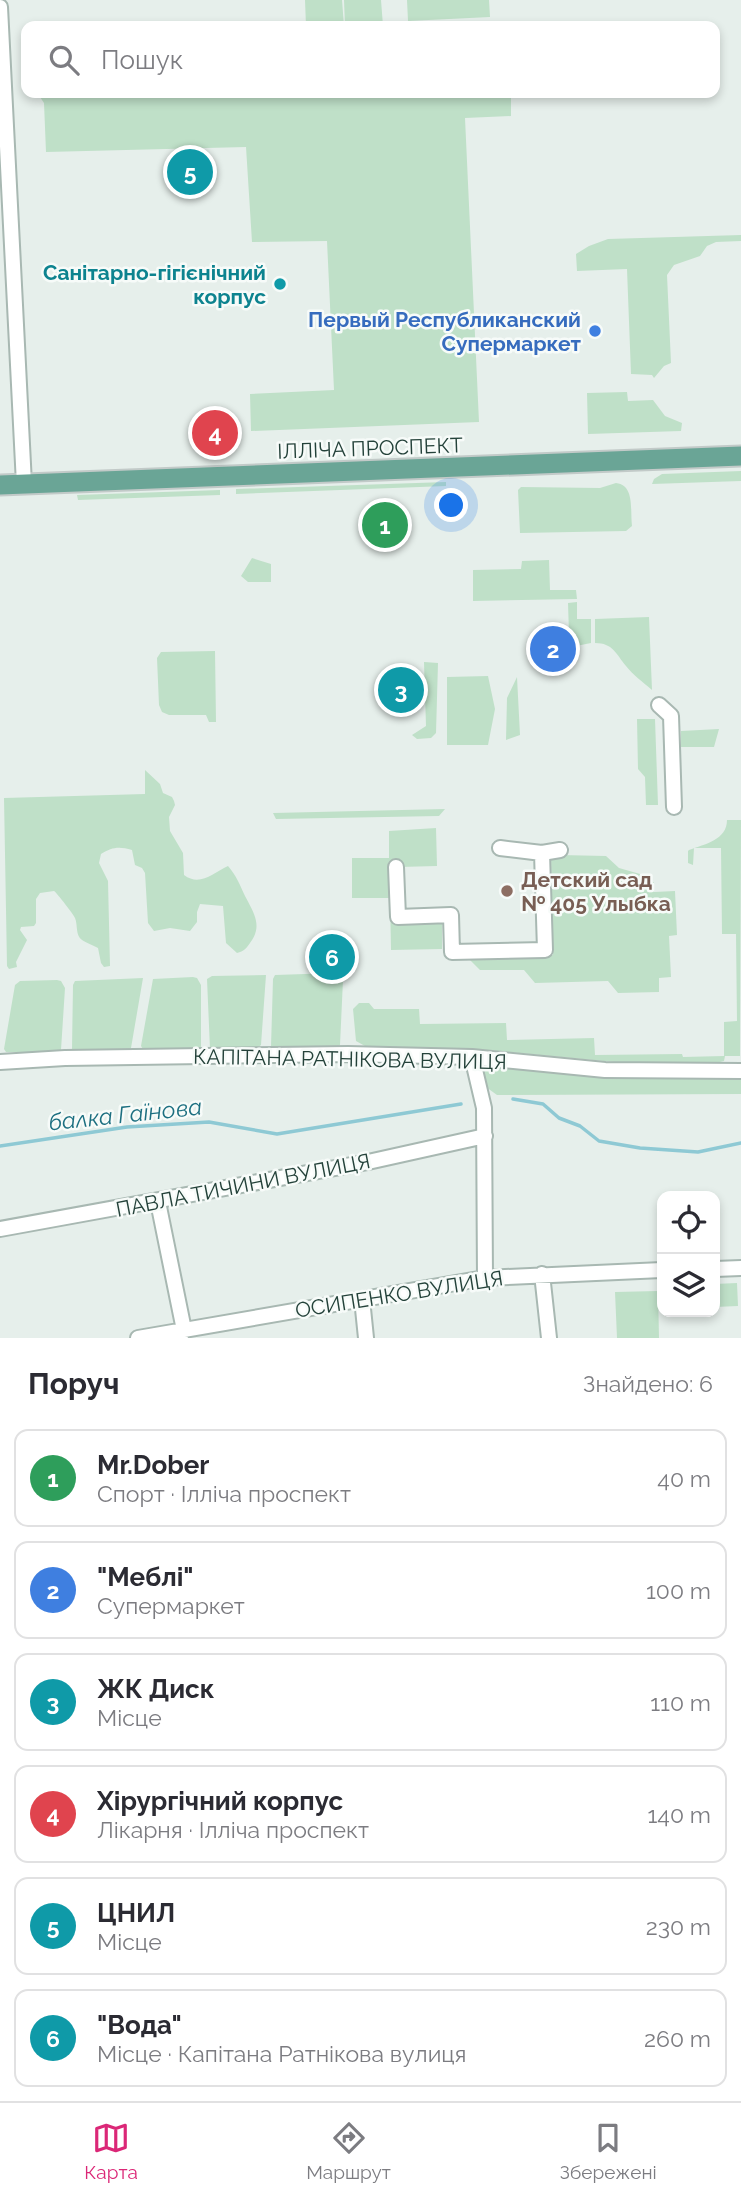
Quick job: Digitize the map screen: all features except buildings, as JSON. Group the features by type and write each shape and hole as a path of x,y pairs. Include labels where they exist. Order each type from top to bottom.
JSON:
{"main road":[{"name":"ІЛЛІЧА ПРОСПЕКТ","path":"0,485 741,456"}],"street":[{"path":"0,7 24,484"},
{"path":"659,705 671,716 674,807"},
{"path":"500,848 542,853 560,850"},
{"path":"396,867 398,917 451,915 452,952 545,950 542,853"},
{"name":"КАПІТАНА РАТНІКОВА ВУЛИЦЯ","path":"0,1062 65,1058 348,1054 472,1057 605,1070 741,1071"},
{"path":"472,1057 484,1108 485,1278"},
{"name":"ПАВЛА ТИЧИНИ ВУЛИЦЯ","path":"0,1229 368,1162 485,1136"},
{"path":"158,1202 182,1334"},
{"path":"720,1269 741,1268"},
{"name":"ОСИПЕНКО ВУЛИЦЯ","path":"138,1338 182,1334 485,1278 657,1270"},
{"path":"542,1274 549,1338"},
{"path":"362,1299 366,1338"}],"green space":[{"path":"305,0 342,0 344,21 306,21"},
{"path":"344,0 381,0 383,21 345,21"},
{"path":"407,0 489,0 490,17 408,21"},
{"path":"41,98 511,98 511,116 465,118 479,422 251,431 250,394 334,390 327,241 252,242 246,147 46,152 44,103"},
{"path":"741,235 741,241 716,242 707,246 700,256 674,265 667,275 671,363 664,366 654,378 652,375 631,374 627,269 577,271 576,254 608,239"},
{"path":"627,392 628,401 653,400 665,416 682,423 681,431 588,434 587,393"},
{"path":"741,471 741,481 652,484 654,479 662,474"},
{"path":"446,482 446,486 236,494 236,489"},
{"path":"616,483 626,488 629,493 632,526 626,531 520,533 518,490 521,487 600,488"},
{"path":"220,490 220,495 78,500 77,495"},
{"path":"252,558 271,564 271,582 248,582 241,576"},
{"path":"549,560 550,590 576,590 577,599 473,601 473,570 521,569 522,561"},
{"path":"577,602 577,619 591,619 591,643 576,646 576,634 569,634 568,603"},
{"path":"649,617 652,690 610,647 595,643 595,619"},
{"path":"215,651 216,722 209,722 206,715 169,715 162,712 159,705 157,658 161,652"},
{"path":"424,662 438,663 436,733 431,738 417,739 412,735 426,726"},
{"path":"488,676 495,709 488,745 447,745 447,677"},
{"path":"517,677 520,735 506,740 507,698"},
{"path":"637,719 655,719 658,805 646,805 645,777 638,769"},
{"path":"719,729 714,747 681,747 681,731"},
{"path":"145,770 160,784 163,793 174,801 175,805 169,817 170,831 183,853 184,875 196,880 201,879 228,866 236,877 256,920 256,931 250,943 245,950 237,953 226,943 223,906 200,904 197,922 190,931 170,928 154,931 148,923 145,873 135,865 132,850 116,848 101,854 99,863 108,881 110,966 104,967 101,963 98,948 80,938 74,916 54,891 40,893 36,899 36,923 34,926 21,927 20,930 27,940 16,962 17,967 9,969 4,798 145,794"},
{"path":"445,809 439,816 276,819 273,813"},
{"path":"727,820 741,820 740,1056 725,1056 724,1061 720,1062 614,1062 477,1049 365,1046 356,1041 353,1009 359,1003 369,1003 374,1009 419,1009 420,1024 506,1023 507,1040 594,1038 595,1055 724,1056 724,1022 737,1021 736,934 722,934 721,848 695,848 719,837"},
{"path":"436,828 437,866 399,867 400,920 442,920 442,949 391,950 390,898 352,898 352,858 389,858 389,831"},
{"path":"694,848 693,865 688,863 688,851"},
{"path":"606,856 619,868 647,876 648,882 654,882 654,892 675,891 677,935 669,936 671,977 659,978 659,992 618,993 608,981 535,983 524,970 480,970 468,958 553,955 551,857"},
{"path":"335,973 343,980 340,1045 271,1047 275,975"},
{"path":"266,975 261,1045 256,1049 210,1049 207,979 212,976"},
{"path":"143,978 131,1048 72,1050 75,981"},
{"path":"197,978 201,985 201,1048 143,1049 141,1046 153,979"},
{"path":"20,981 61,981 65,988 61,1050 6,1052 4,1049 15,985"},
{"path":"483,1063 741,1077 741,1094 497,1095 486,1087 480,1066"},
{"path":"737,1283 738,1306 720,1307 720,1284"},
{"path":"657,1291 659,1338 617,1338 615,1292"}],"waterway":[{"path":"513,1099 543,1104 559,1118 580,1126 599,1141 640,1148 698,1152 741,1143"},
{"name":"балка Гаїнова","path":"0,1146 127,1127 209,1122 277,1134 461,1104"}],"place":[{"name":"ЦНИЛ","path":"190,172"},
{"name":"Санітарно-гігієнічний корпус","path":"280,284"},
{"name":"Первый Республиканский Супермаркет","path":"595,331"},
{"name":"Хірургічний корпус","path":"215,433"},
{"name":"Mr.Dober","path":"385,525"},
{"name":"\"Меблі\"","path":"553,649"},
{"name":"ЖК Диск","path":"401,690"},
{"name":"Детский сад № 405 Улыбка","path":"507,891"},
{"name":"\"Вода\"","path":"332,957"}]}
